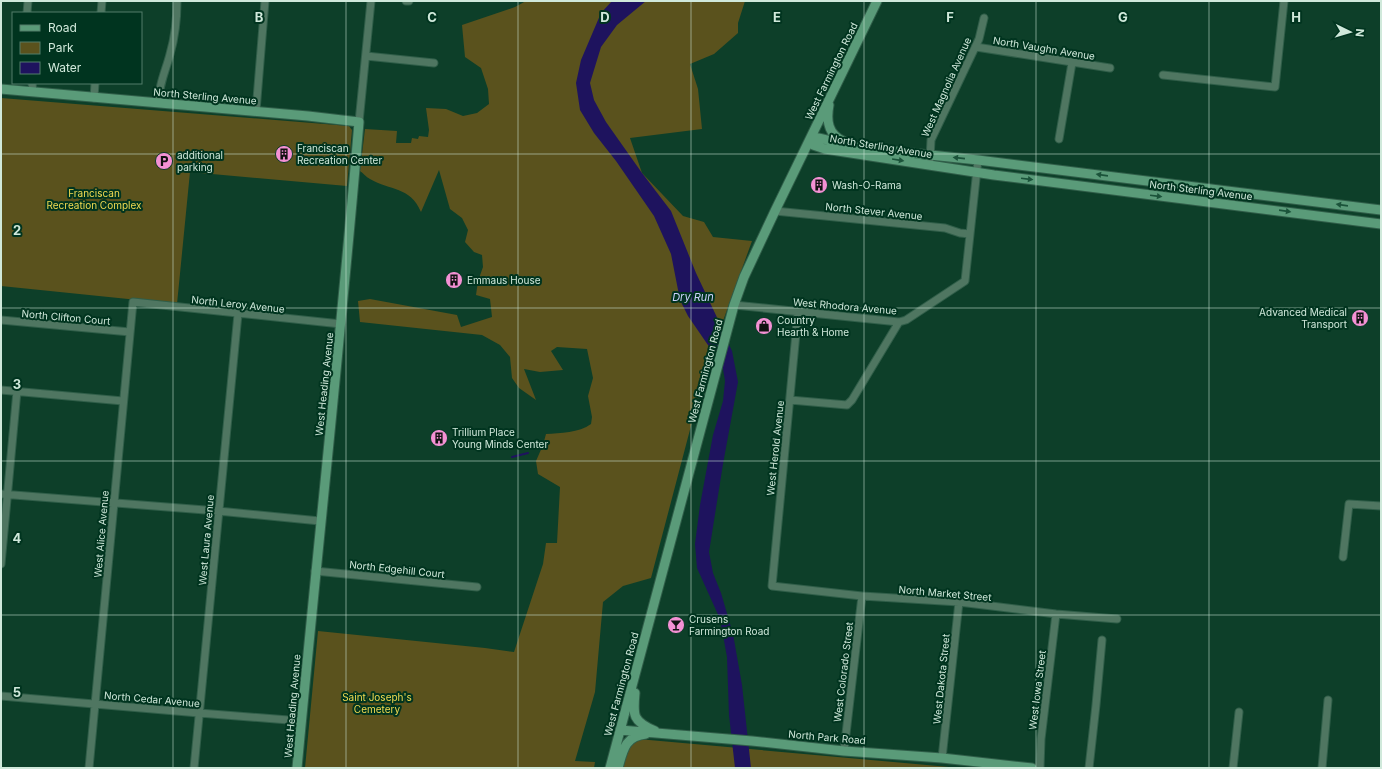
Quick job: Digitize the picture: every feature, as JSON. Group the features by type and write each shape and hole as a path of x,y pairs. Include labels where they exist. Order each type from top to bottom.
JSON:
{"main road":[{"name":"West Farmington Road","path":"610,768 734,304 744,277 775,211 877,1"},
{"path":"835,86 827,117 829,128 833,134 839,140 847,143 890,151"},
{"name":"North Sterling Avenue","path":"1,89 32,88 94,98 256,111 359,122"},
{"name":"West Heading Avenue","path":"297,768 315,571 341,324 359,122"},
{"name":"North Sterling Avenue","path":"1381,210 978,160 890,151 844,145 823,138 811,137 813,145 825,149 929,165 1381,224"},
{"path":"637,668 633,712 638,722 658,733"},
{"name":"North Park Road","path":"620,730 723,738 844,751 942,758 1032,768"},
{"path":"618,768 624,747 629,740 640,735 658,733"}],"street":[{"path":"27,12 28,1"},
{"path":"101,12 102,1"},
{"path":"159,103 158,95 171,53 177,15 177,1"},
{"path":"256,111 265,1"},
{"name":"West Heading Avenue","path":"359,122 371,1"},
{"path":"1163,75 1275,87 1284,1"},
{"name":"West Magnolia Avenue","path":"929,165 932,140 976,47 981,34 984,18"},
{"name":"North Vaughn Avenue","path":"976,47 1110,68"},
{"path":"366,56 434,63"},
{"path":"1059,139 1072,63"},
{"path":"94,98 95,84"},
{"name":"West Rhodora Avenue","path":"734,304 898,322 906,320 965,281 978,160"},
{"name":"North Stever Avenue","path":"775,211 944,228 960,233 970,234"},
{"name":"North Leroy Avenue","path":"133,302 341,324"},
{"name":"West Alice Avenue","path":"89,768 133,302"},
{"name":"West Herold Avenue","path":"772,586 798,312"},
{"name":"West Laura Avenue","path":"194,768 238,314"},
{"name":"North Clifton Court","path":"1,320 130,332"},
{"path":"790,400 847,405 852,400 898,322"},
{"path":"1,390 123,401"},
{"path":"1,564 4,494 18,391"},
{"path":"4,494 114,502 320,521"},
{"path":"1344,557 1349,504 1381,506"},
{"name":"North Edgehill Court","path":"315,571 477,587"},
{"name":"North Market Street","path":"772,586 862,596 959,602 1056,614 1117,619"},
{"name":"West Colorado Street","path":"844,751 862,596"},
{"name":"West Dakota Street","path":"942,758 959,602"},
{"name":"West Iowa Street","path":"1040,768 1041,739 1056,614"},
{"path":"1088,768 1102,640"},
{"name":"North Cedar Avenue","path":"1,696 199,714 301,720"},
{"path":"1322,768 1328,700"},
{"path":"1233,768 1239,712"}],"green space":[{"name":"Saint Joseph's Cemetery","path":"526,1 745,1 738,23 738,33 714,54 690,64 698,89 702,129 630,138 642,173 683,216 704,222 713,237 752,241 707,365 651,578 623,586 603,602 595,692 575,761 595,762 594,768 305,768 318,631 514,652 543,564 546,543 557,543 560,487 538,474 536,461 546,434 575,431 591,424 592,417 588,396 593,378 587,349 557,347 551,351 563,370 540,372 524,369 536,400 519,388 512,378 510,357 500,345 482,335 360,322 358,301 370,299 457,315 461,327 492,317 490,299 476,295 478,281 483,267 482,255 474,252 465,242 468,230 462,218 450,209 439,170 421,212 411,198 405,193 377,183 360,171 365,129 397,131 396,143 411,143 412,138 418,139 419,136 428,137 429,130 426,108 446,109 463,116 477,113 489,104 488,89 481,68 465,57 462,25 515,7"},
{"name":"Franciscan Recreation Complex","path":"1,98 349,126 352,130 347,186 190,172 177,304 1,286"},
{"path":"638,739 960,768 620,768 625,749"}],"water":[{"name":"Dry Run","path":"612,1 646,1 617,25 601,47 590,83 594,100 606,122 671,211 696,273 722,328 715,329 722,330 732,351 738,382 709,552 713,573 721,593 733,634 742,685 751,768 735,768 729,715 727,657 720,619 697,568 695,544 700,505 713,435 723,401 725,381 723,369 711,343 710,348 688,316 680,300 671,254 654,216 616,161 594,133 580,110 576,83 581,60 601,13"}],"waterway":[{"path":"512,457 528,453"}],"place":[{"name":"Franciscan Recreation Center","path":"284,154"},
{"name":"additional parking","path":"164,161"},
{"name":"Wash-O-Rama","path":"819,185"},
{"name":"Emmaus House","path":"454,280"},
{"name":"Advanced Medical Transport","path":"1360,318"},
{"name":"Country Hearth & Home","path":"764,326"},
{"name":"Trillium Place Young Minds Center","path":"439,438"},
{"name":"Crusens Farmington Road","path":"676,625"}]}
